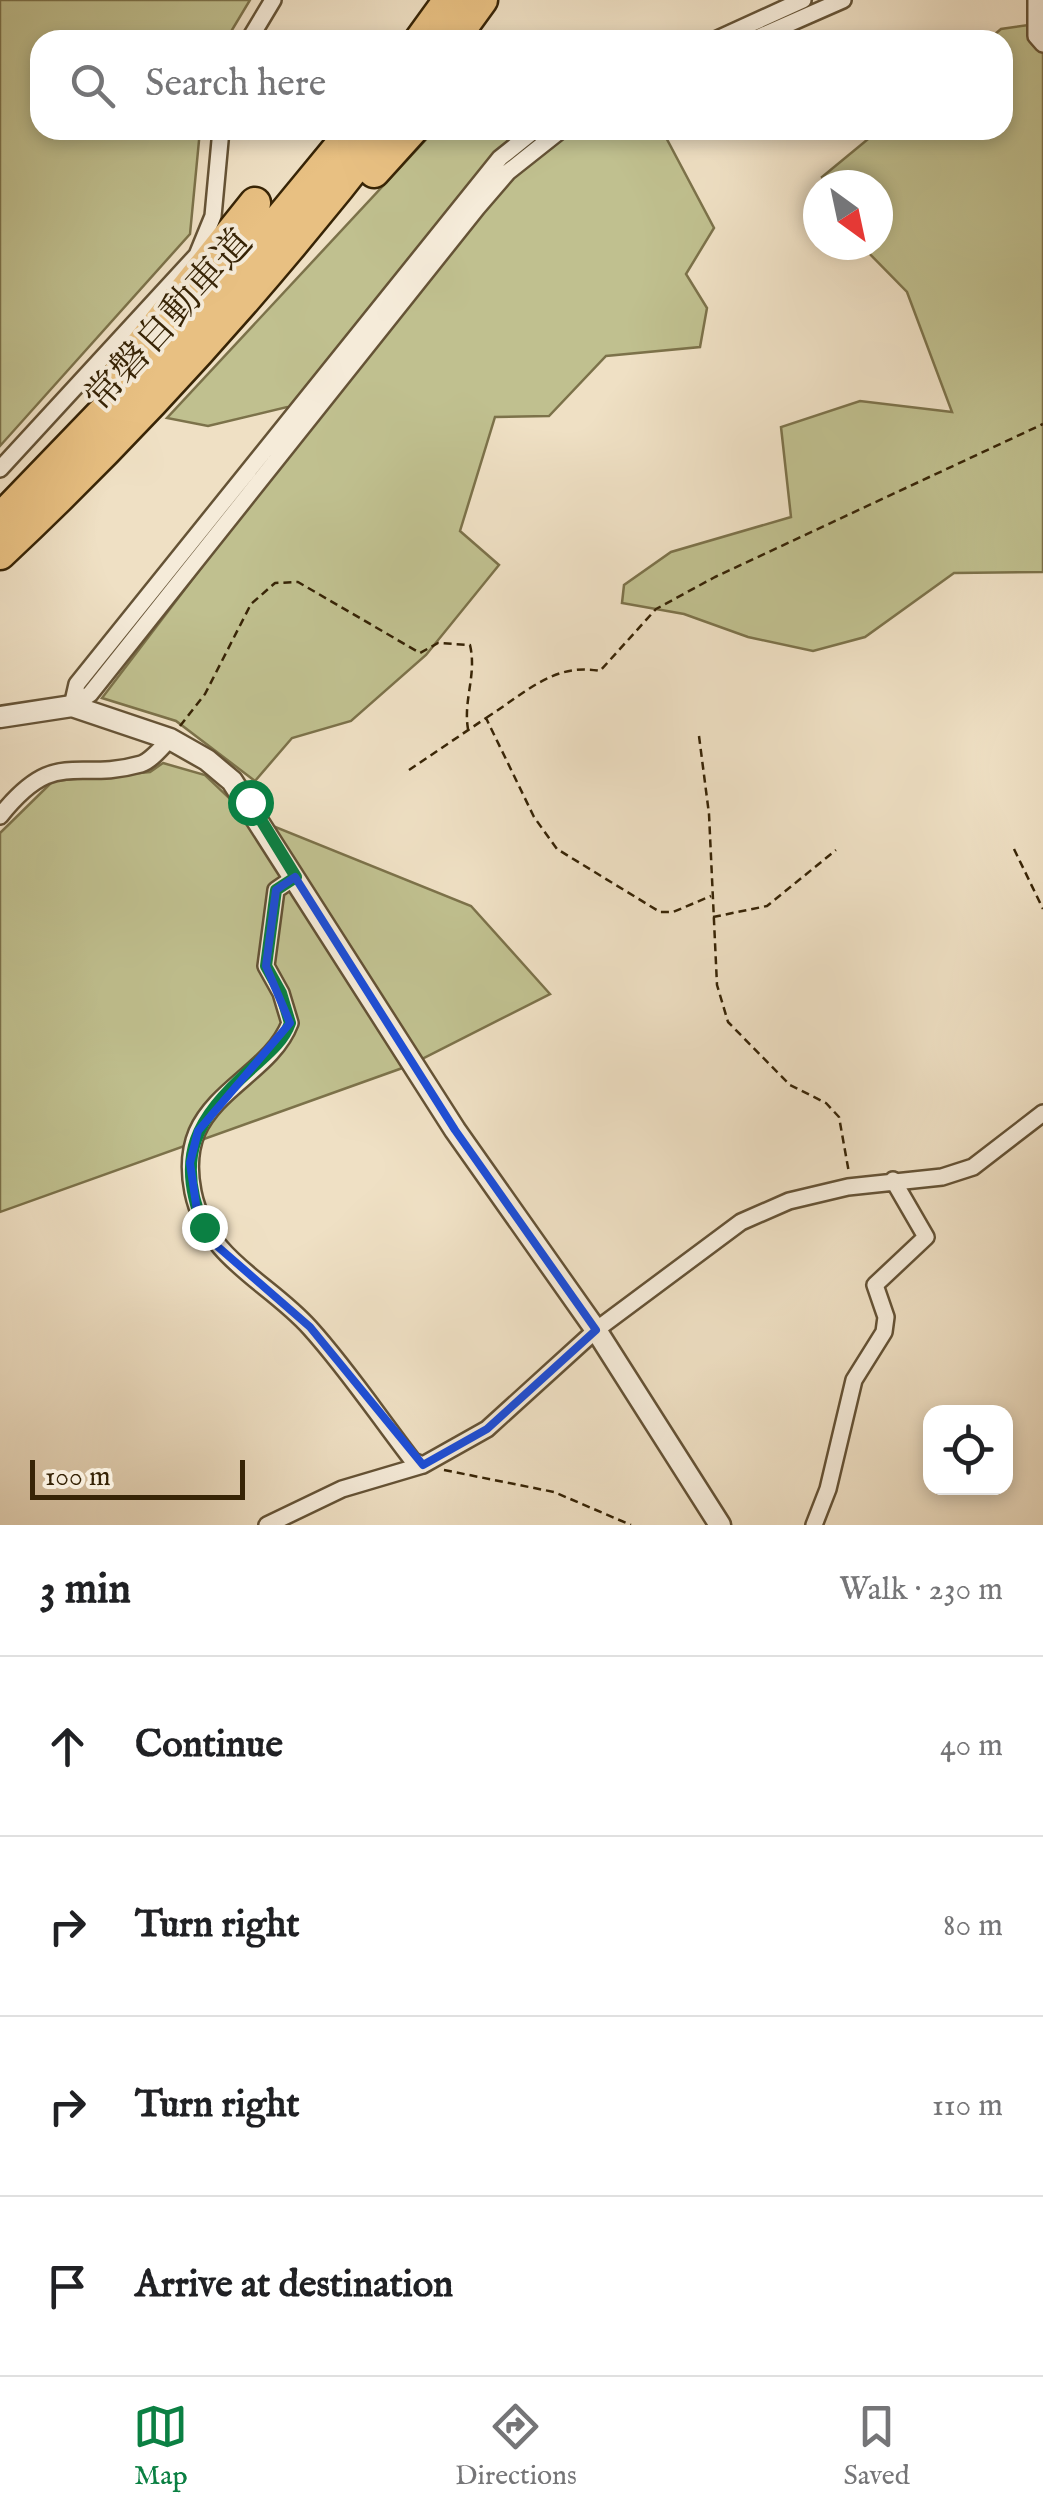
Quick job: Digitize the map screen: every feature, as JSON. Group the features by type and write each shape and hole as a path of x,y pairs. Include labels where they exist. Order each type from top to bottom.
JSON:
{"highway":[{"path":"427,30 449,0"},
{"path":"460,30 482,0"},
{"name":"常磐自動車道","path":"0,519 222,290 345,140"},
{"name":"常磐自動車道","path":"0,554 117,440 244,304 376,140"},
{"path":"244,304 335,215 403,140"},
{"path":"0,507 124,368 255,203"}],"street":[{"path":"255,30 273,0"},
{"path":"737,30 803,0"},
{"path":"775,30 843,0"},
{"path":"1036,0 1036,36 1043,44"},
{"path":"0,470 196,255 213,216 219,140"},
{"path":"72,706 77,684 500,158 522,140"},
{"path":"0,717 72,706 90,694 477,208 508,172 548,140"},
{"path":"72,706 170,739 232,781 455,1130 596,1330 720,1525"},
{"path":"0,816 15,797 51,771 144,764 170,739"},
{"path":"296,877 276,890 266,966 281,993 290,1023 271,1051 209,1110 192,1146 192,1186 204,1227 217,1246 310,1328 413,1461 423,1465"},
{"path":"267,1525 342,1490 423,1465 487,1429 596,1330 742,1222 789,1202 854,1186 942,1176 974,1167 1041,1121"},
{"path":"814,1525 828,1489 854,1380 884,1332 886,1318 876,1286 926,1237 893,1180"}],"path":[{"path":"409,770 555,674 575,666 600,671 656,609 715,577 1043,424"},
{"path":"170,739 205,694 251,604 274,583 298,582 420,653 438,642 470,645 476,666 465,712 468,729"},
{"path":"486,718 534,816 557,849 660,912 673,912 712,896"},
{"path":"699,736 709,814 717,985 728,1022 790,1085 826,1103 839,1117 845,1163 854,1186"},
{"path":"1014,849 1043,909"},
{"path":"712,917 767,906 836,850"},
{"path":"423,1465 554,1492 631,1525"}],"highlighted area":[{"path":"295,877 455,1130 596,1330 487,1429 423,1465 310,1327 217,1246 197,1211 190,1163 198,1131 290,1023 266,966 276,890"}],"green space":[{"path":"0,0 250,0 232,30 30,30 30,140 199,140 190,234 0,446"},
{"path":"1043,23 1043,572 954,573 865,637 813,651 748,637 684,614 622,603 624,585 671,552 791,517 781,427 860,401 952,412 907,292 876,260 893,260 893,170 830,170 867,140 1013,140 1013,30 1000,30"},
{"path":"426,140 667,140 714,228 686,274 707,308 700,347 606,356 549,416 495,417 460,531 499,565 426,655 351,721 292,738 255,781 176,721 102,698 313,421 287,407 208,426 167,418"},
{"path":"163,763 205,775 248,816 471,906 550,994 408,1066 0,1212 0,833 53,781 150,772"}],"route":[{"path":"204,1227 197,1210 190,1163 198,1131 209,1110 271,1051 290,1023 281,993 266,966 276,890 296,877 250,802"}]}
